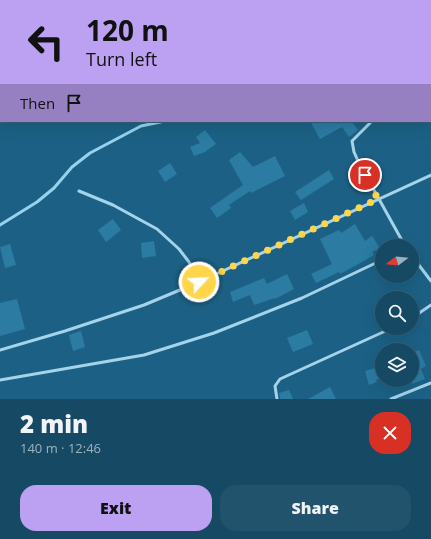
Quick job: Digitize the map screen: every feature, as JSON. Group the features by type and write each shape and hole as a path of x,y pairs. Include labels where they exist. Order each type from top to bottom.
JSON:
{"lane":[{"path":"371,122 352,141 354,152 400,239"},
{"path":"0,350 64,332 144,305 199,282 431,175"},
{"path":"79,191 113,205 157,228 186,257 199,282"},
{"path":"0,380 144,355 158,351 214,333 294,301 375,263"},
{"path":"419,265 431,281"},
{"path":"419,313 431,305"},
{"path":"277,399 275,386 280,378 376,335"},
{"path":"390,399 431,383"}],"building":[{"path":"311,122 352,122 358,130 349,137 342,127 320,139"},
{"path":"205,130 216,144 205,152 194,156 190,147 200,143 196,137"},
{"path":"240,152 253,167 275,156 285,176 251,193 250,191 229,205 231,208 217,218 210,208 243,185 229,160"},
{"path":"170,163 177,174 165,182 158,171"},
{"path":"329,170 334,179 301,200 295,192"},
{"path":"304,203 308,212 295,220 290,211"},
{"path":"113,219 121,230 106,242 98,230"},
{"path":"355,224 365,241 372,236 375,240 375,250 372,252 374,255 340,274 339,272 316,283 311,274 332,264 320,239 339,230 341,233"},
{"path":"154,241 156,256 142,258 141,243"},
{"path":"10,244 16,265 5,268 0,247"},
{"path":"287,274 294,289 275,299 254,305 250,295 233,302 230,292 264,278 267,284"},
{"path":"17,299 25,329 0,336 0,303"},
{"path":"307,330 313,344 293,352 287,338"},
{"path":"81,331 85,347 73,351 69,335"},
{"path":"419,350 426,366 421,369 425,379 419,381"},
{"path":"375,368 375,383 369,385 365,371"},
{"path":"330,387 336,399 308,399"},
{"path":"289,390 293,399 280,399 279,393"}],"waterway":[{"path":"0,225 37,202 54,188 72,167 90,153 141,126 160,122"}],"route":[{"path":"199,282 378,199 365,175"}]}
